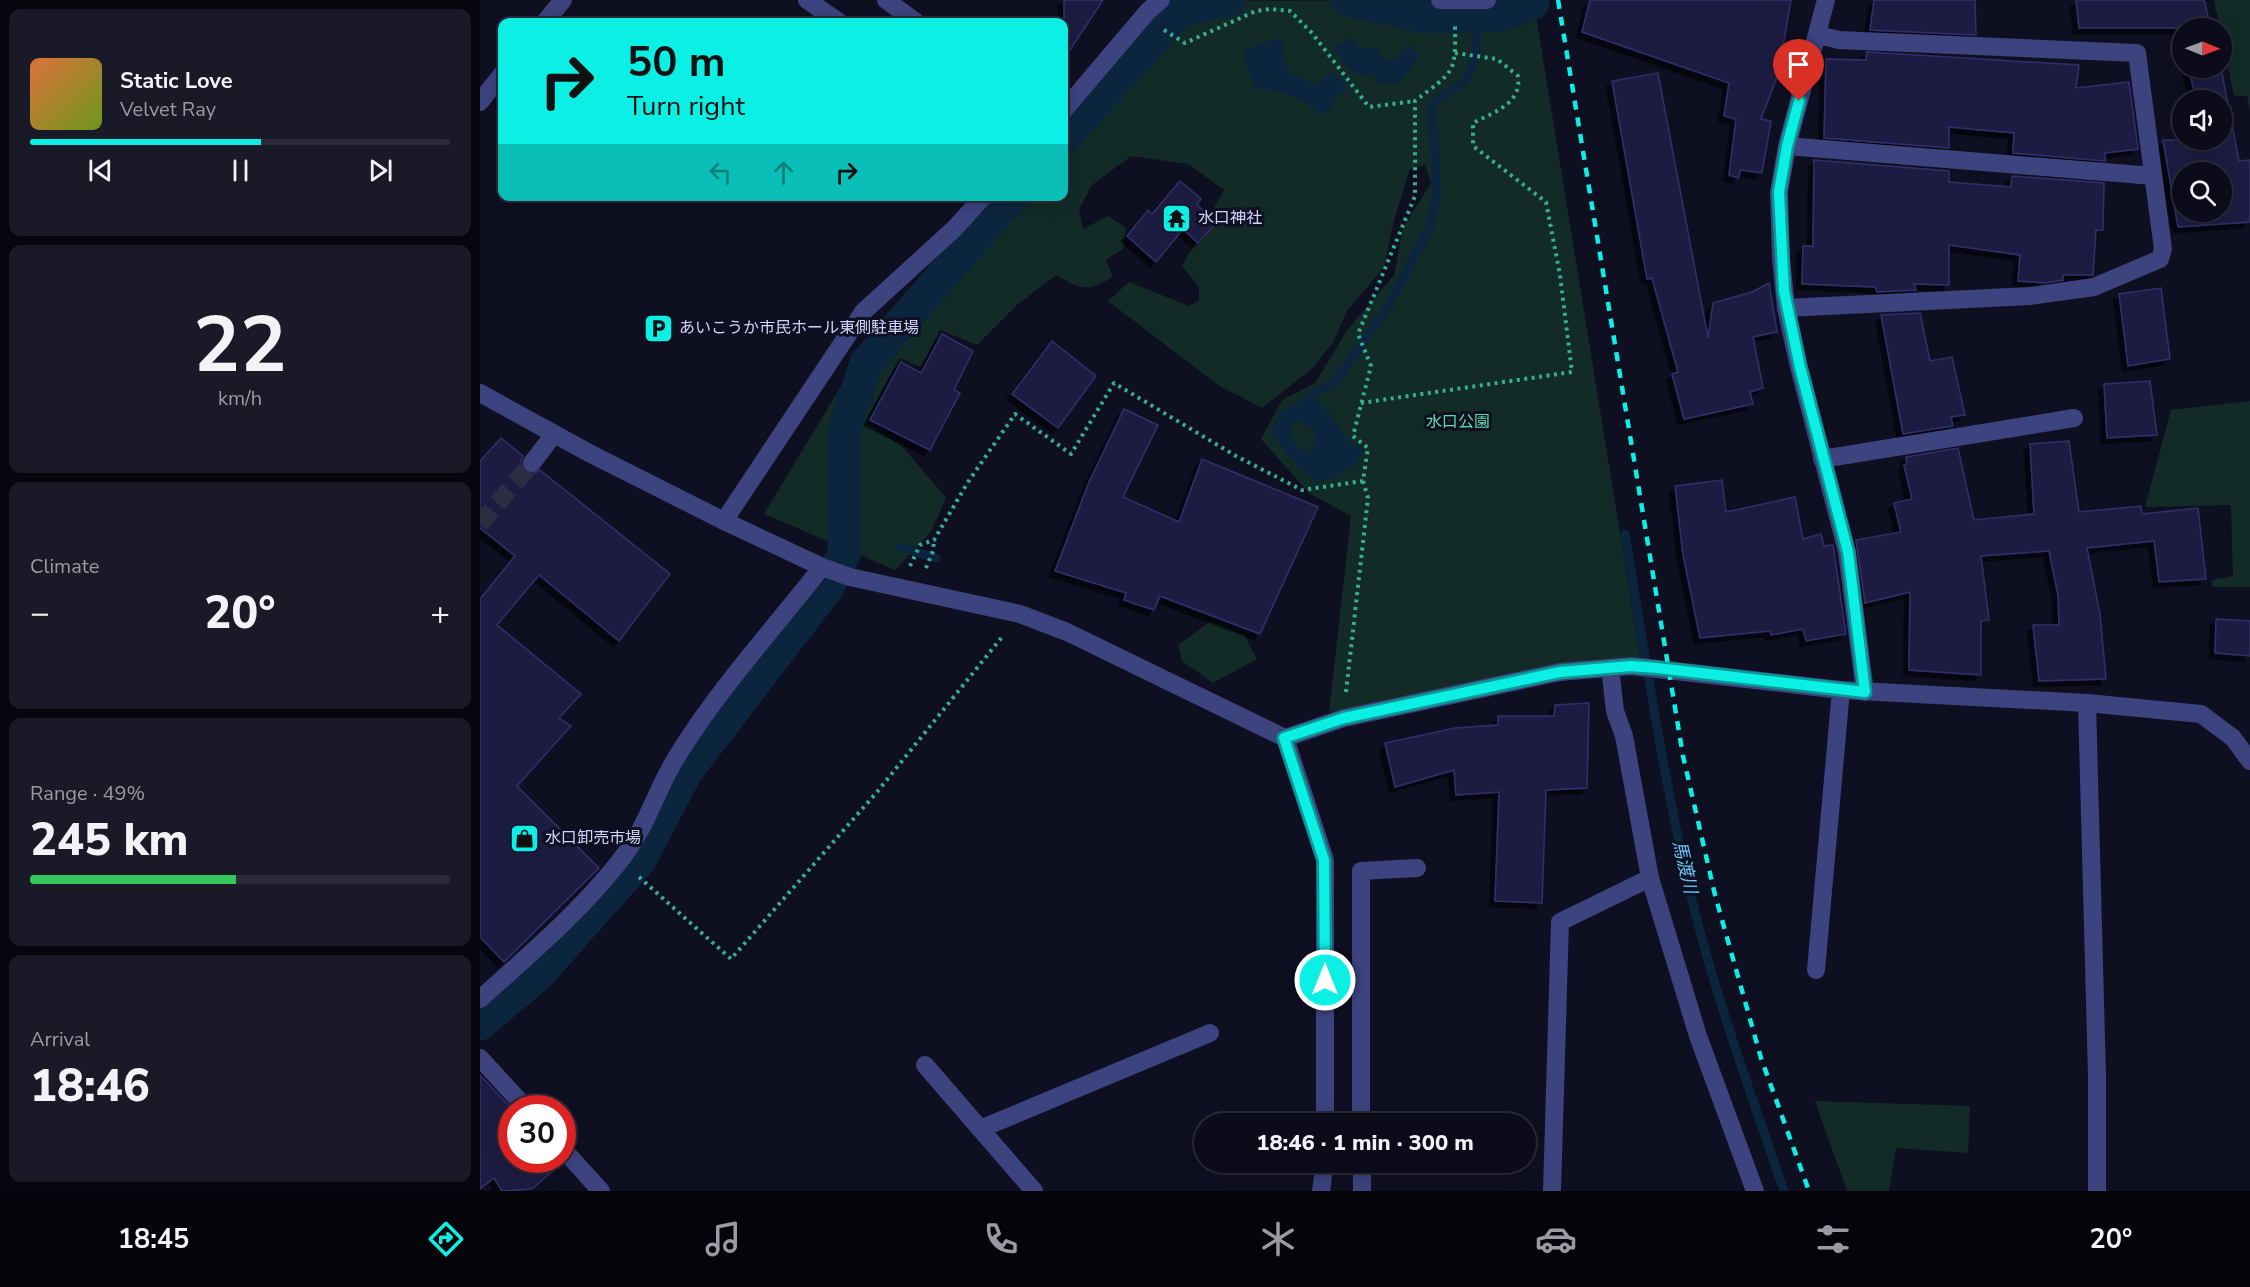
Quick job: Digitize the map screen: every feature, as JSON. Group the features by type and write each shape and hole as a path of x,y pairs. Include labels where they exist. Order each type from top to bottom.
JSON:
{"street":[{"path":"548,18 563,0"},
{"path":"807,0 833,18"},
{"path":"886,0 911,18"},
{"path":"1068,105 1148,11 1161,0"},
{"path":"1440,0 1487,0"},
{"path":"1824,1 1818,35 1787,146 1779,192 1781,259 1786,308 1822,459 1848,552 1865,692"},
{"path":"1786,308 2030,296 2094,287 2160,259 2163,249 2137,53 1839,40 1818,35"},
{"path":"480,102 498,79"},
{"path":"1787,146 2153,176"},
{"path":"724,521 863,312 954,229 979,201"},
{"path":"480,393 554,434 724,521 826,568 850,577 1020,614 1066,632 1284,738 1344,718 1560,672 1631,666 1841,690 2087,703 2201,714 2233,738 2250,761"},
{"path":"1822,459 2074,418"},
{"path":"532,463 554,434"},
{"path":"480,999 548,938 621,860 643,828 674,760 694,730 826,568"},
{"path":"1610,668 1615,711 1624,736 1650,878 1698,1036 1755,1191"},
{"path":"1816,970 1841,690"},
{"path":"2087,703 2097,1076 2097,1191"},
{"path":"1284,738 1324,860 1325,1113"},
{"path":"1361,1113 1361,871 1417,868"},
{"path":"1552,1191 1560,922 1650,878"},
{"path":"980,1129 1210,1033"},
{"path":"480,1058 514,1095"},
{"path":"924,1065 1034,1191"},
{"path":"576,1163 602,1191"},
{"path":"1362,1173 1362,1191"}],"path":[{"path":"1167,34 1185,43 1211,34 1256,11 1269,9 1290,11 1312,33 1369,107 1415,101 1448,75 1454,66 1455,24"},
{"path":"1361,402 1572,372 1560,275 1546,202 1473,146 1473,123 1512,101 1520,88 1518,76 1508,66 1482,55 1455,53"},
{"path":"1344,718 1368,498 1363,481 1368,448 1353,436 1371,366 1358,334 1415,196 1415,101"},
{"path":"921,577 933,550 934,540 968,482 1015,414 1071,454 1114,383 1236,456 1302,490 1363,481"},
{"path":"906,573 920,545 934,540"},
{"path":"639,877 731,959 877,792 1020,614"}],"green space":[{"name":"水口公園","path":"1415,0 1479,8 1496,13 1534,3 1641,662 1329,712 1351,516 1309,493 1261,439 1282,400 1315,383 1348,329 1394,275 1403,228 1431,183 1425,165 1410,169 1394,220 1384,267 1347,311 1333,342 1314,367 1262,408 1218,385 1108,301 1129,282 1189,306 1199,301 1199,287 1182,266 1224,190 1188,164 1131,156 1092,185 1079,209 1083,229 1108,216 1126,228 1123,249 1106,260 1113,277 1097,285 1084,287 1072,284 1056,275 1017,305 977,345 940,330 921,367 900,358 865,422 902,446 946,498 931,532 895,570 764,514 852,368 998,201 1068,201 1068,122 1118,61 1184,1"},
{"path":"2214,0 2250,0 2250,113 2247,96 2234,96 2230,78 2232,18 2218,18"},
{"path":"2250,401 2250,587 2213,587 2211,580 2233,576 2231,505 2145,507 2171,410"},
{"path":"1211,621 1244,635 1257,659 1213,683 1182,661 1178,645"},
{"path":"1815,1101 1970,1106 1968,1153 1896,1148 1889,1191 1847,1191"}],"water":[{"path":"1282,37 1288,73 1316,84 1333,72 1347,86 1345,93 1338,93 1332,108 1323,115 1291,95 1255,90 1242,51"},
{"path":"1352,38 1359,48 1377,48 1383,58 1395,62 1408,45 1421,57 1398,84 1377,83 1372,73 1364,77 1350,70 1333,48"},
{"path":"1313,393 1353,446 1364,447 1359,462 1331,479 1315,482 1290,458 1271,433 1278,414","holes":["1298,420 1313,430 1317,440 1308,455 1293,442 1291,426"]}],"building":[{"path":"1064,0 1103,0 1068,53 1068,18 1064,18"},
{"path":"1590,0 1791,0 1781,58 1784,59 1761,119 1771,121 1762,173 1741,170 1738,178 1729,175 1736,119 1724,116 1729,83 1582,32"},
{"path":"1874,0 1975,0 1976,35 1870,30"},
{"path":"2076,0 2204,0 2208,18 2172,18 2172,28 2079,28"},
{"path":"1867,52 2079,65 2076,88 2129,82 2138,149 2105,153 2105,161 2013,153 2014,133 1949,127 1949,148 1824,138 1826,59 1866,60"},
{"path":"1658,73 1708,338 1713,303 1752,292 1769,283 1777,332 1753,337 1763,388 1750,392 1753,404 1684,419 1672,374 1678,372 1652,278 1647,279 1612,81"},
{"path":"2191,78 2223,78 2225,90 2194,90"},
{"path":"2232,125 2239,161 2250,160 2250,222 2178,227 2177,222 2232,222 2232,162 2172,162 2172,192 2163,140 2172,140 2172,150 2232,150"},
{"path":"1814,160 1949,171 1949,182 2011,187 2012,176 2104,183 2103,230 2096,230 2093,275 2063,275 2063,280 2045,283 2018,281 2020,255 1949,245 1949,285 1914,284 1916,290 1877,292 1875,287 1802,284 1803,246 1813,246"},
{"name":"水口神社","path":"1180,181 1201,199 1197,205 1217,222 1198,243 1183,229 1156,262 1127,236 1148,210 1152,214"},
{"path":"2161,288 2170,359 2128,366 2119,294"},
{"path":"1920,313 1930,361 1952,357 1965,415 1951,417 1953,426 1903,434 1881,315"},
{"path":"942,334 973,351 954,390 960,393 930,450 870,420 901,362 921,373"},
{"path":"1052,341 1096,376 1058,428 1012,394"},
{"path":"2150,381 2157,435 2107,438 2104,384"},
{"path":"1124,409 1158,425 1123,497 1179,522 1202,459 1318,507 1260,634 1160,596 1154,610 1124,600 1126,593 1055,571 1089,482"},
{"path":"501,438 523,456 521,462 525,472 531,474 540,470 670,574 619,641 539,575 497,625 581,694 559,718 571,726 517,786 599,868 504,962 480,937 480,599 515,556 480,528 480,461"},
{"path":"2069,441 2079,512 2141,506 2142,514 2198,508 2206,579 2159,582 2154,541 2087,548 2100,614 2106,679 2039,681 2033,625 2059,625 2058,595 2049,551 1981,556 1989,620 1981,621 1981,675 1909,670 1910,592 1865,603 1856,540 1901,532 1894,503 1912,499 1904,465 1907,464 1906,457 1958,448 1974,520 2034,514 2030,444"},
{"path":"1722,480 1726,512 1795,497 1803,539 1821,534 1824,546 1833,545 1846,634 1806,641 1803,629 1771,635 1770,631 1700,638 1683,555 1675,486"},
{"path":"2216,619 2250,621 2250,656 2215,653"},
{"path":"1589,703 1587,788 1546,790 1542,903 1495,901 1499,792 1456,795 1454,770 1395,787 1385,743 1455,728 1498,725 1498,716 1554,716 1555,705"},
{"path":"480,1075 499,1095 498,1173 551,1173 532,1189 502,1191 494,1178 480,1189"}],"waterway":[{"path":"1068,134 1172,19 1189,8 1229,0"},
{"path":"1347,0 1426,17 1502,15 1533,3"},
{"name":"馬渡川","path":"1533,3 1536,0"},
{"path":"1313,393 1334,384 1389,305 1430,227 1437,193 1432,106 1439,98 1461,84 1469,74 1476,49 1478,15"},
{"path":"480,1024 537,976 640,860 686,772 828,587 844,554 844,430 866,363 1008,201"},
{"path":"845,524 853,526"},
{"name":"馬渡川","path":"1625,534 1663,761 1691,896 1722,1008 1784,1191"},
{"path":"900,547 936,558"}],"tunnel":[{"path":"480,524 532,463"}],"railway":[{"path":"1558,0 1683,756 1715,895 1761,1058 1809,1191"}],"place":[{"name":"水口神社","path":"1177,218"},
{"name":"あいこうか市民ホール東側駐車場","path":"658,328"},
{"name":"水口卸売市場","path":"524,838"}],"route":[{"path":"1325,980 1324,860 1284,738 1344,718 1577,670 1631,666 1865,692 1848,552 1822,459 1784,291 1779,192 1787,146 1799,101"}]}
